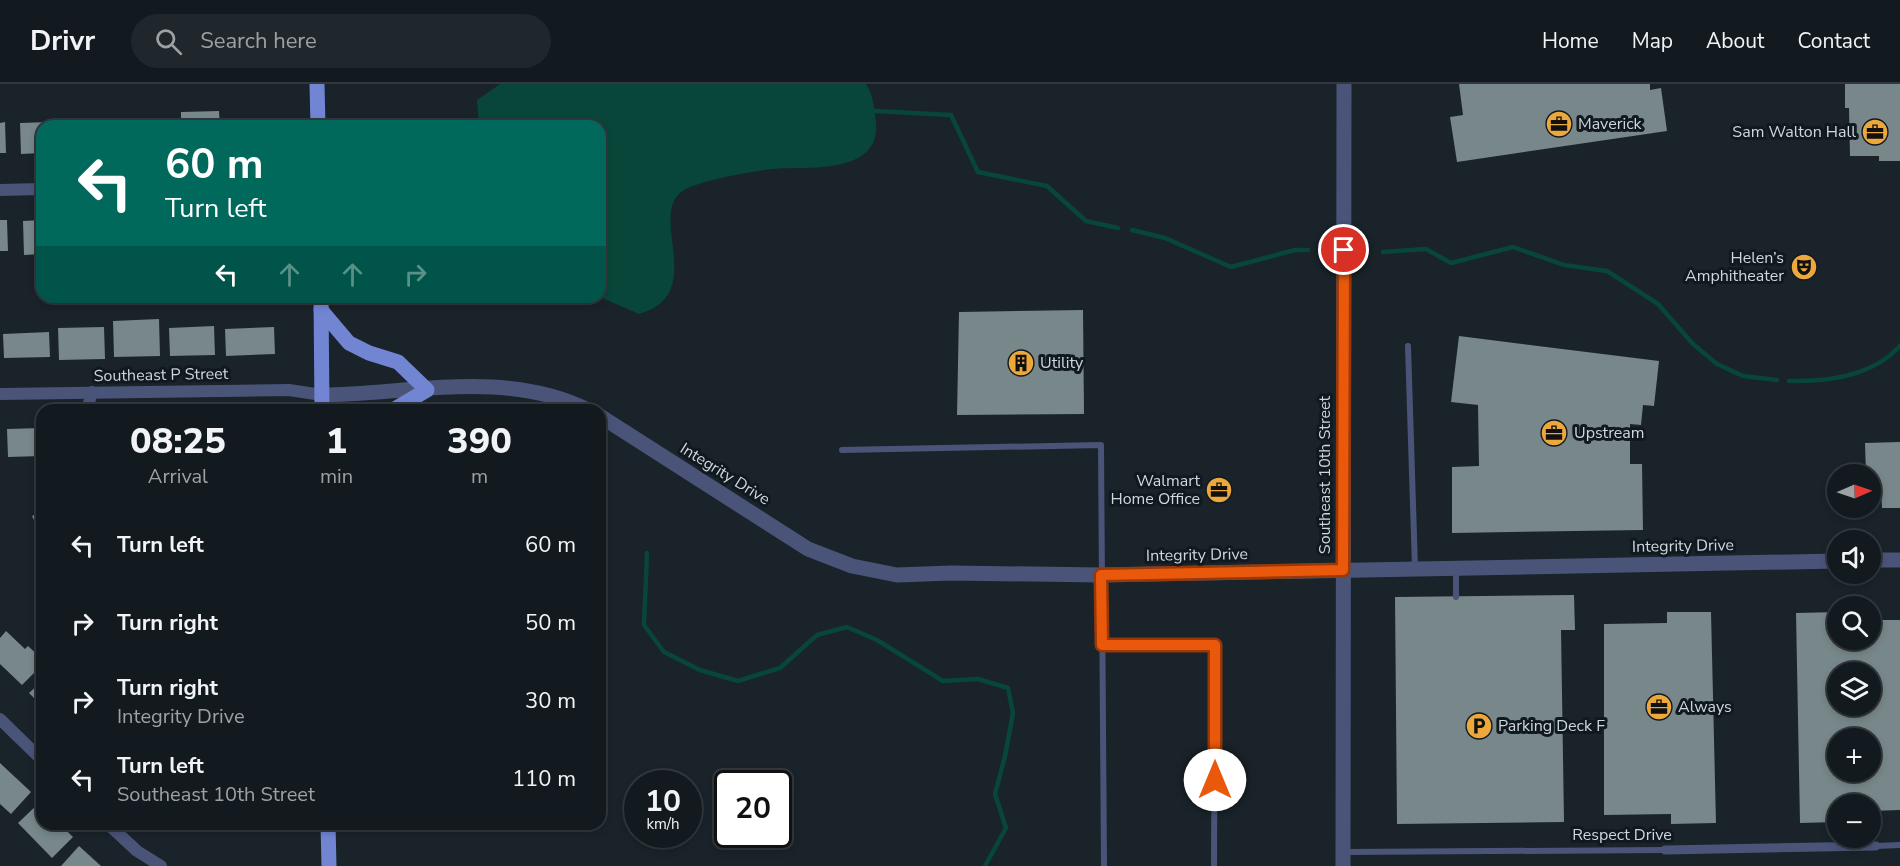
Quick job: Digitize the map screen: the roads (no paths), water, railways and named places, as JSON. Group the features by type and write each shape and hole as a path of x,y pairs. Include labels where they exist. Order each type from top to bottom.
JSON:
{"main road":[{"path":"317,84 318,120"},
{"path":"321,304 349,343 369,353 398,362 427,390 403,404"},
{"path":"321,304 322,402"},
{"path":"328,830 329,866"}],"street":[{"name":"Southeast 10th Street","path":"1344,84 1344,859"},
{"path":"0,190 36,189"},
{"path":"322,402 427,390 516,388 577,404"},
{"name":"Southeast P Street","path":"0,394 289,390 322,402"},
{"path":"89,404 92,392"},
{"name":"Integrity Drive","path":"606,420 808,549 852,566 897,575 1101,575 1827,561"},
{"path":"1881,560 1900,560"},
{"path":"0,719 36,754"},
{"path":"114,830 137,851 161,866"},
{"name":"Respect Drive","path":"1665,849 1827,847"}],"lane":[{"path":"1408,346 1415,568"},
{"path":"842,450 1101,446 1104,866"},
{"path":"1456,568 1456,597"},
{"path":"1102,645 1215,645 1214,866"},
{"name":"Respect Drive","path":"1881,846 1900,846"},
{"name":"Respect Drive","path":"1344,859 1665,849"}],"waterway":[{"path":"875,111 951,115 978,172 1047,186 1086,221 1118,228"},
{"path":"1132,230 1165,238 1231,267 1295,250 1308,250"},
{"path":"1383,252 1426,249 1451,263 1513,247 1564,265 1607,271 1658,304 1693,344 1717,364 1743,376 1777,380"},
{"path":"1789,381 1834,378 1863,371 1889,356 1900,346"},
{"path":"647,553 644,625 664,652 700,670 738,681 780,668 817,635 847,627 877,640 943,681 978,679 1008,688 1013,713 995,794 1006,828 985,866"}],"place":[{"name":"Maverick","path":"1559,124"},
{"name":"Sam Walton Hall","path":"1875,132"},
{"name":"Helen’s Amphitheater","path":"1804,267"},
{"name":"Utility","path":"1021,363"},
{"name":"Upstream","path":"1554,433"},
{"name":"Walmart Home Office","path":"1219,490"},
{"name":"Always","path":"1659,707"},
{"name":"Parking Deck F","path":"1479,726"}]}
